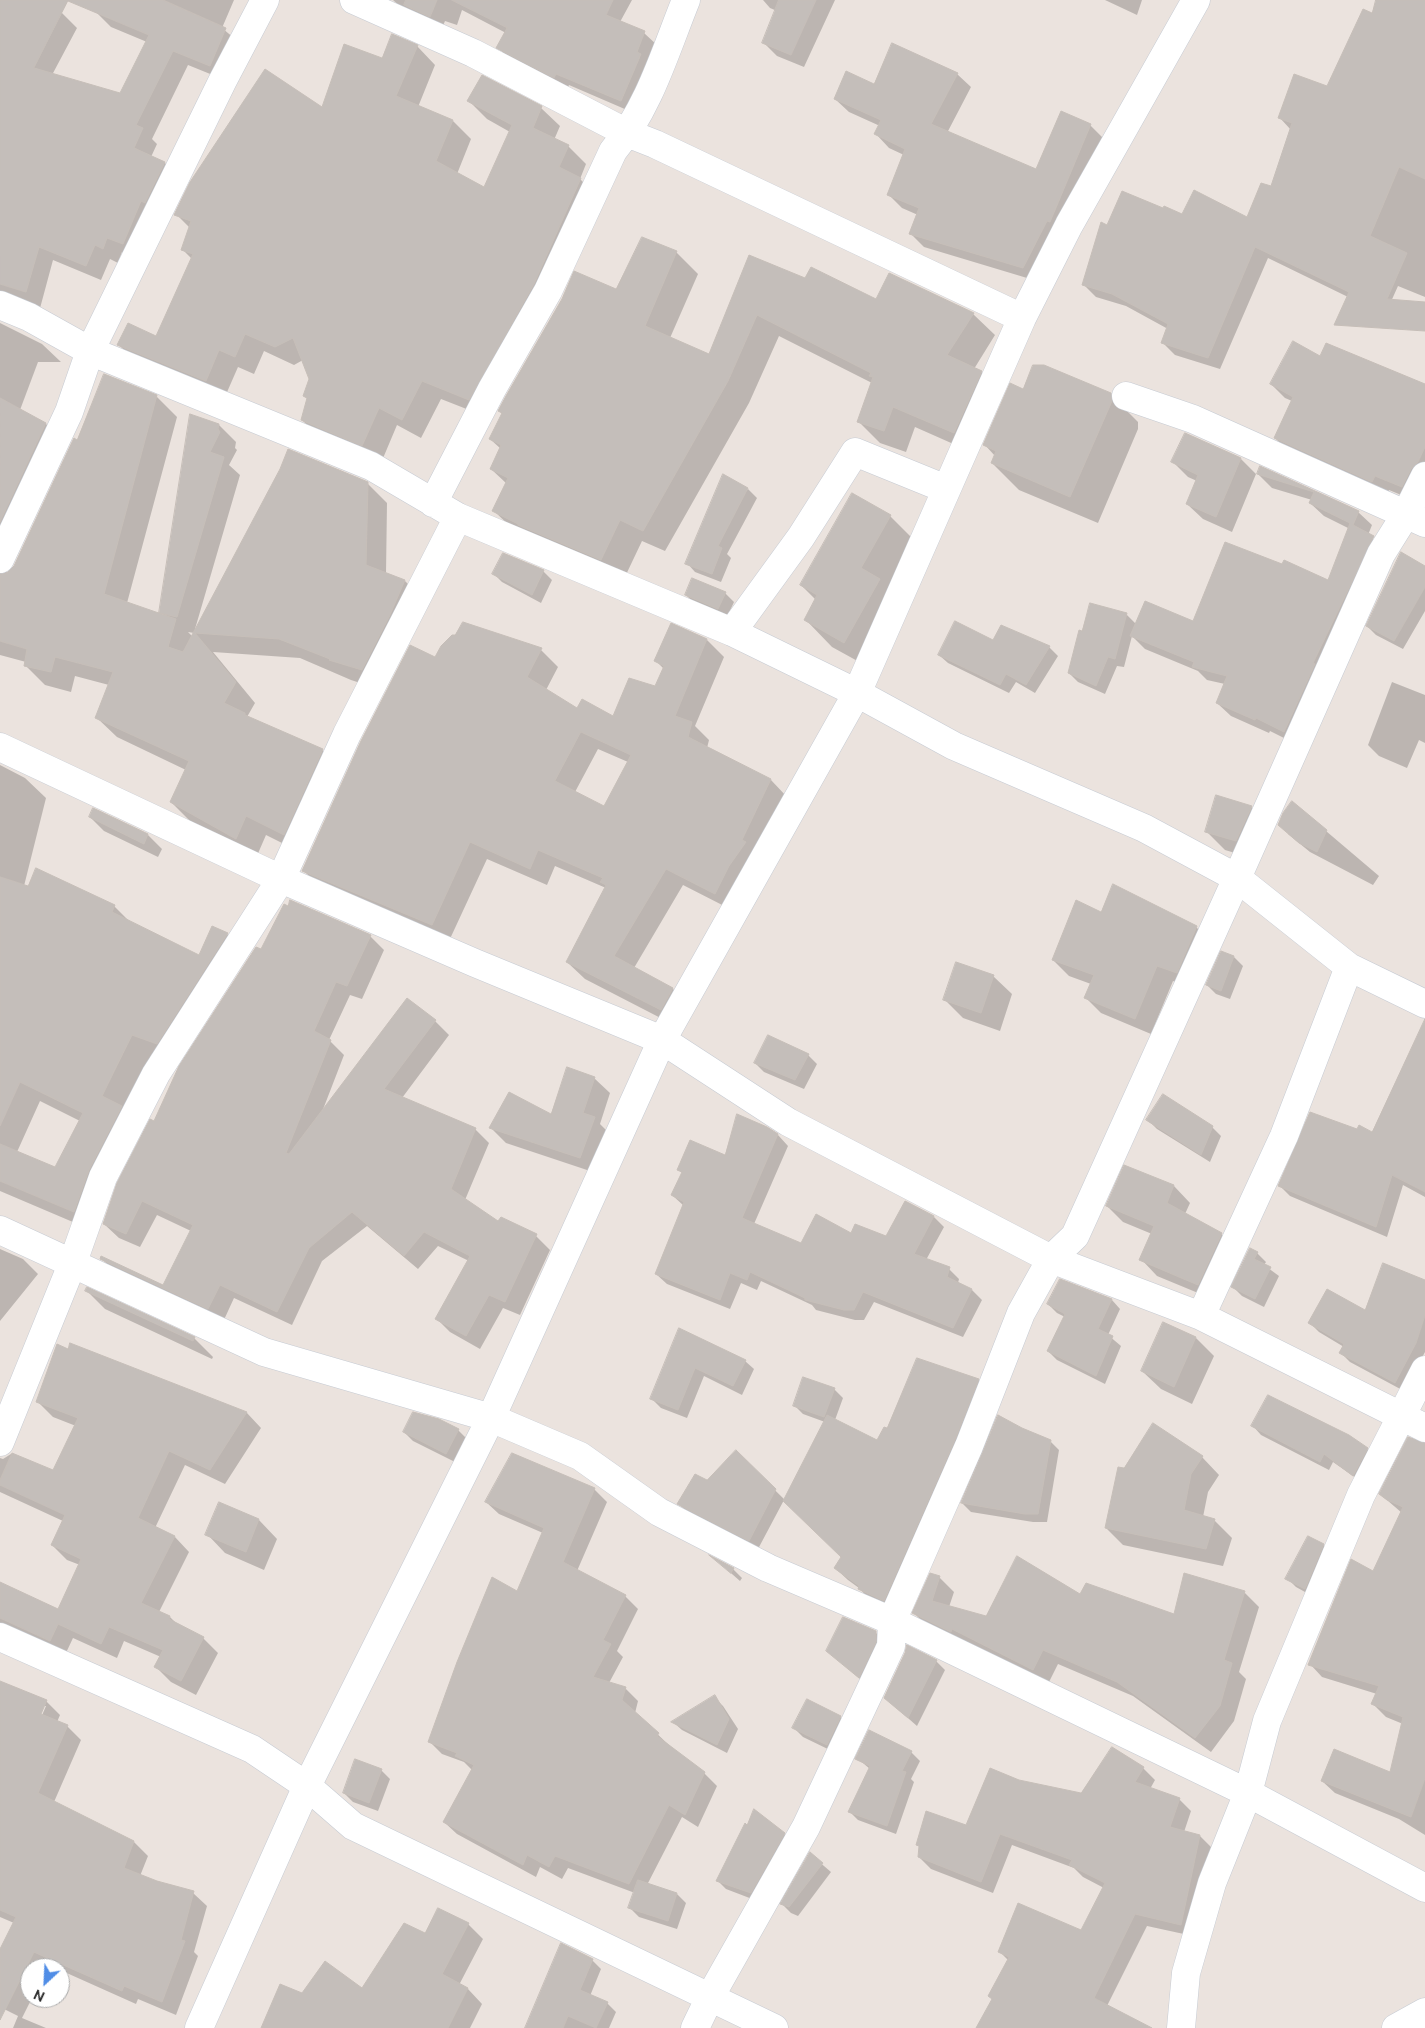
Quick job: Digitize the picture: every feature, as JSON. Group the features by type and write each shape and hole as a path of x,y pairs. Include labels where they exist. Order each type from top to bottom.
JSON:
{"street":[{"path":"0,559 70,412 90,350 222,82 265,0"},
{"path":"354,0 473,53 628,133 655,144 1022,318"},
{"path":"433,502 492,389 548,290 613,151 628,133 647,97 686,0"},
{"path":"199,2028 307,1786 491,1418 662,1040 857,693 1022,318 1069,225 1196,0"},
{"path":"0,305 29,317 90,350 371,466 458,517 732,632 857,693 954,746 1144,828 1237,878 1350,967 1425,1004"},
{"path":"1126,396 1193,420 1415,518"},
{"path":"732,632 801,537 855,452 946,489"},
{"path":"695,2028 710,1997 806,1827 891,1646 892,1621 970,1446 1021,1313 1050,1259 1075,1236 1381,554 1415,518 1425,476"},
{"path":"0,1442 73,1262 103,1177 156,1074 281,878 347,734 458,517"},
{"path":"0,747 281,878 475,963 662,1040 788,1122 1050,1259 1201,1316 1413,1423"},
{"path":"1201,1316 1284,1136 1350,967"},
{"path":"0,1230 73,1262 264,1352 491,1418 580,1456 659,1512 760,1564 892,1621 1248,1793 1425,1888"},
{"path":"1181,2028 1186,1974 1212,1882 1248,1793 1268,1721 1361,1495 1413,1423 1425,1370"},
{"path":"0,1637 252,1749 307,1786 353,1826 774,2028"},
{"path":"1396,2028 1425,2012"}],"building":[{"path":"0,0 163,0 226,28 210,66 173,51 136,125 143,128 134,148 165,162 145,203 141,201 123,244 107,238 103,249 95,245 86,266 39,247 26,292 0,284","holes":["68,1 149,35 120,93 34,68"]},
{"path":"406,0 437,0 430,17 404,5"},
{"path":"452,0 613,0 606,15 645,31 637,52 641,54 621,101 556,74 554,78 496,48 507,28"},
{"path":"779,0 816,0 791,55 762,43"},
{"path":"1376,0 1425,0 1425,179 1399,167 1370,236 1407,253 1387,299 1425,302 1425,331 1334,325 1349,292 1255,247 1208,358 1161,343 1168,324 1112,294 1082,285 1101,222 1107,225 1122,191 1182,214 1194,190 1247,217 1261,183 1271,186 1292,123 1278,118 1294,74 1327,86 1363,9 1372,13"},
{"path":"392,34 418,45 396,96 453,120 436,161 484,187 512,125 467,101 482,75 542,106 533,128 569,145 559,167 581,178 534,284 469,400 422,381 402,420 379,408 362,446 301,420 307,398 303,396 309,379 293,338 275,347 245,334 235,357 219,350 206,381 117,345 128,323 156,336 193,254 181,250 191,221 174,215 190,182 265,69 322,107 344,44 382,58"},
{"path":"892,43 958,73 931,124 1036,169 1061,111 1091,124 1050,222 1047,221 1023,268 909,234 919,208 887,195 905,149 874,134 881,120 834,99 846,71 874,84"},
{"path":"642,237 677,251 645,326 709,354 749,255 805,278 811,267 876,299 889,273 974,313 947,355 982,371 954,433 893,407 884,431 857,422 873,377 869,376 871,373 757,315 728,381 643,531 620,520 601,560 518,525 492,511 508,478 490,469 501,445 489,439 502,413 498,411 562,299 574,271 616,289"},
{"path":"1293,341 1320,356 1326,343 1425,384 1425,447 1402,487 1375,476 1372,482 1274,438 1293,397 1270,384"},
{"path":"1033,365 1044,365 1111,393 1112,401 1070,497 991,463 996,451 983,445 1010,383 1023,389"},
{"path":"104,374 157,395 104,594 176,619 168,647 183,652 280,469 288,449 368,482 366,565 405,580 390,615 362,670 329,660 279,639 195,633 236,682 224,703 245,713 245,715 323,749 284,835 246,816 236,839 170,802 189,761 95,718 113,672 55,657 51,672 24,666 27,649 0,641 0,574 8,572 14,566 74,438 77,440"},
{"path":"0,398 46,423 0,522"},
{"path":"190,414 219,424 218,429 220,432 210,452 224,457 177,617 159,613"},
{"path":"1185,433 1241,458 1216,517 1186,504 1198,475 1171,462"},
{"path":"1260,466 1359,511 1353,525 1374,536 1313,663 1315,664 1284,732 1256,718 1255,720 1216,703 1227,676 1192,667 1194,662 1130,636 1145,601 1193,621 1225,542 1282,564 1284,560 1328,580 1350,523 1309,503 1314,492 1257,474"},
{"path":"723,474 748,488 718,546 722,548 712,574 685,564"},
{"path":"852,493 891,515 861,568 880,579 844,643 804,620 817,595 800,585"},
{"path":"1401,552 1425,566 1425,587 1394,641 1366,626"},
{"path":"503,553 544,570 532,595 492,574"},
{"path":"692,578 726,592 718,609 685,595"},
{"path":"1090,603 1127,613 1115,659 1108,657 1096,686 1068,673 1079,630 1082,631"},
{"path":"955,621 993,640 1001,625 1050,646 1026,685 1006,674 1000,685 938,655"},
{"path":"463,622 542,648 527,677 577,708 582,699 613,716 629,678 655,686 664,666 654,661 671,623 707,639 675,716 692,722 688,737 771,779 742,840 746,842 729,866 715,894 666,869 614,956 673,988 661,1010 566,962 606,885 600,882 603,878 538,850 530,869 470,842 432,925 302,871 361,741 410,645 435,657 441,646 452,635 455,635","holes":["581,732 631,755 604,806 555,781"]},
{"path":"1216,795 1252,806 1236,841 1205,832"},
{"path":"1292,801 1327,830 1317,852 1299,843 1278,825 1283,813"},
{"path":"93,808 148,834 144,844 89,817"},
{"path":"36,868 115,905 112,912 199,955 212,926 228,933 157,1044 132,1035 102,1096 122,1106 89,1170 74,1212 0,1181 0,1144 55,1167 83,1113 20,1082 0,1126 0,877 28,886"},
{"path":"1113,884 1197,926 1177,973 1157,966 1135,1019 1084,998 1094,975 1052,960 1076,900 1101,912"},
{"path":"290,900 371,935 347,986 336,982 314,1031 331,1040 286,1153 289,1154 407,998 436,1020 384,1089 476,1128 451,1189 498,1221 501,1217 537,1234 505,1302 489,1295 466,1336 435,1319 470,1256 424,1232 404,1256 352,1212 309,1248 277,1312 220,1285 208,1309 100,1259 101,1256 163,1285 193,1225 142,1201 126,1234 103,1224 117,1183 150,1119 154,1121 179,1066 256,947 261,949 284,904 288,906"},
{"path":"1221,951 1234,956 1221,991 1206,985"},
{"path":"956,962 994,975 981,1013 943,1000"},
{"path":"1425,1019 1425,1192 1392,1175 1376,1227 1278,1186 1310,1112 1357,1129 1359,1125 1372,1132"},
{"path":"768,1035 809,1054 795,1080 754,1063"},
{"path":"567,1067 595,1077 583,1113 595,1117 580,1158 489,1128 509,1092 551,1114"},
{"path":"1163,1094 1213,1126 1201,1155 1146,1120"},
{"path":"737,1114 778,1134 742,1218 801,1243 816,1214 851,1233 855,1224 886,1236 905,1201 934,1216 914,1254 950,1267 947,1277 972,1289 953,1328 863,1292 854,1310 844,1310 805,1300 805,1298 750,1272 747,1280 730,1273 720,1300 655,1274 684,1202 671,1195 682,1172 677,1170 690,1140 725,1155"},
{"path":"1124,1165 1174,1185 1167,1203 1222,1233 1198,1285 1139,1260 1154,1226 1106,1206"},
{"path":"1250,1248 1258,1252 1254,1259 1271,1267 1255,1299 1231,1287"},
{"path":"1383,1263 1425,1280 1425,1315 1416,1343 1395,1383 1339,1353 1344,1344 1308,1323 1327,1289 1365,1310"},
{"path":"1060,1279 1112,1299 1098,1329 1113,1336 1096,1376 1047,1351 1065,1314 1047,1304"},
{"path":"87,1287 195,1337 193,1341 85,1291"},
{"path":"1163,1322 1196,1337 1174,1387 1141,1371"},
{"path":"679,1328 746,1360 733,1386 695,1368 678,1410 650,1399"},
{"path":"70,1343 247,1412 210,1470 169,1451 138,1518 175,1536 141,1603 170,1616 169,1619 204,1637 181,1681 154,1667 163,1650 109,1627 101,1644 58,1624 50,1641 0,1618 0,1582 58,1609 81,1559 51,1545 65,1515 0,1485 0,1480 12,1453 53,1470 78,1418 36,1402 57,1344 68,1349"},
{"path":"917,1358 979,1379 955,1440 884,1601 858,1589 859,1586 834,1568 841,1557 783,1501 827,1415 877,1440 884,1427 887,1428"},
{"path":"803,1377 835,1388 824,1417 793,1406"},
{"path":"1268,1395 1349,1435 1368,1448 1353,1476 1324,1454 1320,1462 1251,1426"},
{"path":"413,1412 439,1419 459,1429 446,1454 403,1432"},
{"path":"998,1415 1022,1428 1051,1440 1038,1514 1025,1514 961,1503"},
{"path":"1153,1423 1203,1456 1191,1474 1184,1510 1215,1519 1206,1549 1105,1528 1118,1467 1124,1468"},
{"path":"1408,1437 1425,1443 1425,1778 1411,1817 1321,1781 1334,1749 1390,1772 1403,1717 1371,1704 1379,1686 1308,1665 1351,1559 1373,1571 1403,1507 1379,1494"},
{"path":"736,1450 776,1489 749,1541 677,1504 695,1474 707,1480"},
{"path":"512,1453 595,1488 563,1562 626,1595 603,1640 611,1644 593,1677 626,1687 622,1700 659,1733 657,1736 705,1772 685,1815 669,1805 629,1884 555,1856 549,1867 527,1855 523,1865 443,1822 474,1765 455,1756 457,1753 428,1742 457,1662 492,1577 517,1591 544,1528 485,1502"},
{"path":"219,1502 259,1519 246,1552 205,1535"},
{"path":"1308,1536 1324,1544 1305,1589 1285,1579"},
{"path":"709,1555 734,1568 731,1573"},
{"path":"1017,1556 1080,1594 1086,1583 1174,1614 1184,1573 1245,1591 1224,1660 1232,1663 1220,1706 1195,1738 1117,1682 1043,1650 1033,1670 952,1629 951,1632 912,1613 930,1573 940,1576 932,1601 986,1616"},
{"path":"843,1617 876,1631 876,1642 859,1678 826,1651"},
{"path":"907,1645 937,1660 908,1718 884,1698"},
{"path":"0,1681 47,1700 41,1714 68,1725 38,1793 134,1841 124,1868 157,1881 194,1891 181,1940 185,1941 162,2002 124,1986 122,1991 70,1968 70,1958 48,1958 34,1952 31,1958 20,1958 20,1980 0,2020 0,1949 16,1917 0,1910"},
{"path":"715,1695 729,1719 717,1745 671,1722"},
{"path":"807,1699 841,1716 827,1745 792,1728"},
{"path":"869,1730 912,1751 902,1771 906,1772 887,1826 848,1812 870,1766 855,1759"},
{"path":"1112,1747 1144,1767 1135,1782 1180,1798 1170,1827 1200,1835 1181,1925 1135,1914 1094,1998 1152,2028 976,2028 992,1999 988,1996 1009,1957 998,1952 1018,1903 1081,1930 1105,1883 1069,1865 1072,1860 1000,1834 981,1882 918,1857 919,1846 916,1845 926,1811 966,1825 990,1768 1019,1780 1081,1793"},
{"path":"355,1759 382,1769 369,1803 343,1793"},
{"path":"754,1809 785,1833 751,1893 716,1881"},
{"path":"810,1852 823,1863 789,1907 780,1904"},
{"path":"638,1880 677,1893 668,1921 628,1908"},
{"path":"438,1908 469,1923 442,1974 468,1988 448,2028 261,2028 280,1984 302,1993 325,1961 362,1988 404,1923 425,1933"},
{"path":"561,1943 593,1959 580,1990 608,2002 596,2028 568,2016 563,2028 525,2028"}]}
